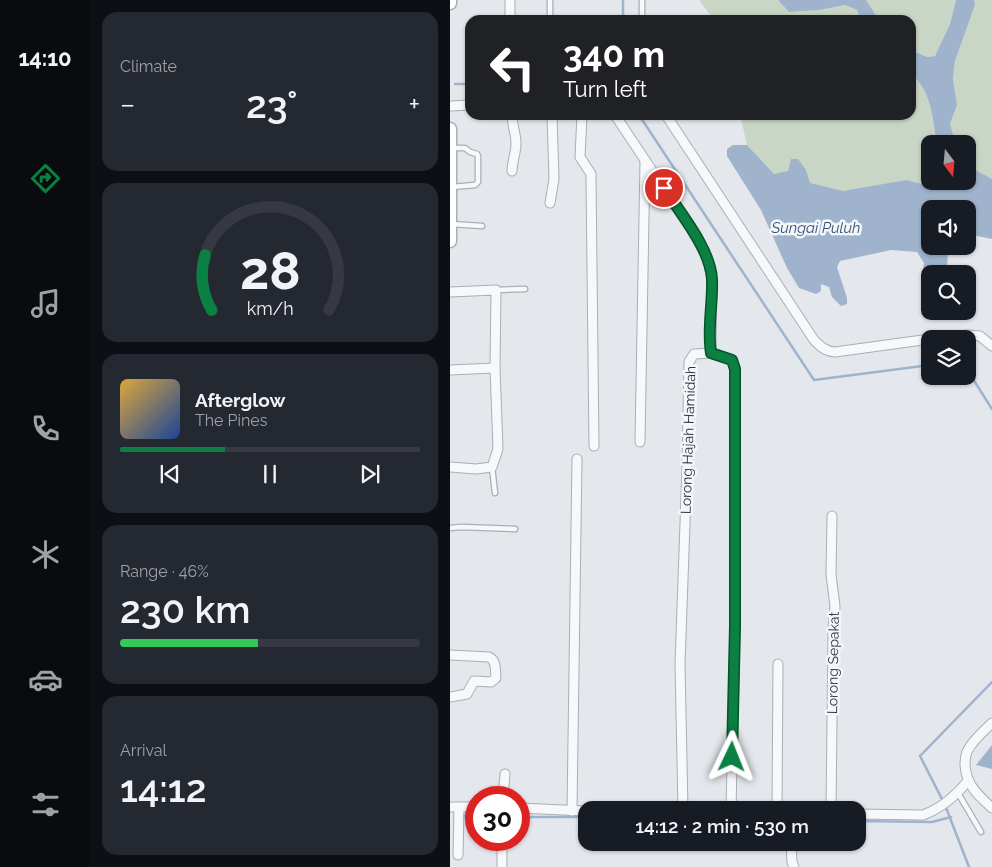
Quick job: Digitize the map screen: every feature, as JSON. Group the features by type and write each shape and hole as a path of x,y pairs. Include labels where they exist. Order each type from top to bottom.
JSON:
{"street":[{"path":"510,0 510,15"},
{"path":"450,106 465,105"},
{"path":"512,171 516,142 513,120"},
{"path":"550,203 554,179 552,120"},
{"path":"582,120 580,157 591,174 594,446"},
{"name":"Lorong Hajah Hamidah","path":"618,120 691,229 706,255 712,280 711,353 694,354 689,362 680,664 683,801"},
{"path":"669,120 753,250 814,340 821,347 835,352 921,341"},
{"path":"450,129 450,241"},
{"path":"640,442 645,160"},
{"path":"450,292 496,290 495,368 498,449 492,467 476,469 450,467"},
{"path":"976,336 980,336 992,346"},
{"path":"711,353 732,360 735,369 735,626 731,801"},
{"path":"450,370 495,368"},
{"path":"572,811 577,460"},
{"name":"Lorong Sepakat","path":"831,801 835,606 830,575 832,516"},
{"path":"450,655 489,657 495,663 496,678 491,682 474,681 466,694 450,698"},
{"path":"778,664 778,801"},
{"path":"992,723 966,751 968,781 992,808"},
{"path":"504,774 504,786"},
{"path":"866,814 915,815 931,812 955,796 968,781"},
{"path":"530,809 578,811"},
{"path":"456,812 458,855"},
{"path":"502,851 502,867"},
{"path":"791,851 794,867"}],"lane":[{"path":"550,0 550,15"},
{"path":"642,0 642,15"},
{"path":"451,148 465,148 477,154 478,182 475,185 451,187"},
{"path":"450,224 482,226"},
{"path":"496,290 525,288"},
{"path":"492,467 495,493"},
{"path":"450,528 515,528"},
{"path":"955,796 981,832"}],"green space":[{"path":"699,0 778,0 789,12 820,10 845,5 857,10 859,15 710,15"},
{"path":"866,0 956,0 950,24 935,56 927,57 916,52 916,15 876,15"},
{"path":"974,0 992,0 992,179 976,170 976,135 953,135 950,124 957,105 953,79 955,61 975,5"},
{"path":"916,79 923,89 930,106 935,135 921,135 921,184 905,180 843,192 809,183 806,170 774,174 747,145 741,120 916,120"}],"water":[{"path":"778,0 866,0 876,15 859,15 857,10 845,5 820,10 789,12"},
{"path":"956,0 974,0 975,5 955,61 953,79 957,105 950,124 953,135 935,135 930,105 916,79 916,52 927,57 935,56 950,24"},
{"name":"Sungai Puluh","path":"733,145 747,145 774,174 788,171 791,159 798,159 806,170 810,183 843,191 906,180 921,184 921,190 976,190 976,170 992,179 992,239 976,236 976,200 921,200 921,255 948,255 947,265 924,265 917,252 891,250 840,261 837,267 847,298 847,304 841,306 832,297 829,287 821,284 821,291 816,294 799,288 787,268 761,210 727,156 727,149"},
{"path":"992,745 992,769 976,765"}],"waterway":[{"path":"623,0 623,15"},
{"path":"455,84 465,84"},
{"path":"642,120 814,380 921,366"},
{"path":"976,384 992,409"},
{"path":"943,801 920,756 992,682"},
{"path":"945,805 969,867"},
{"path":"530,817 578,817"},
{"path":"866,821 932,822 951,817"}],"route":[{"path":"664,188 691,229 710,266 712,280 711,353 728,357 732,360 735,369 735,626 732,757"}]}
